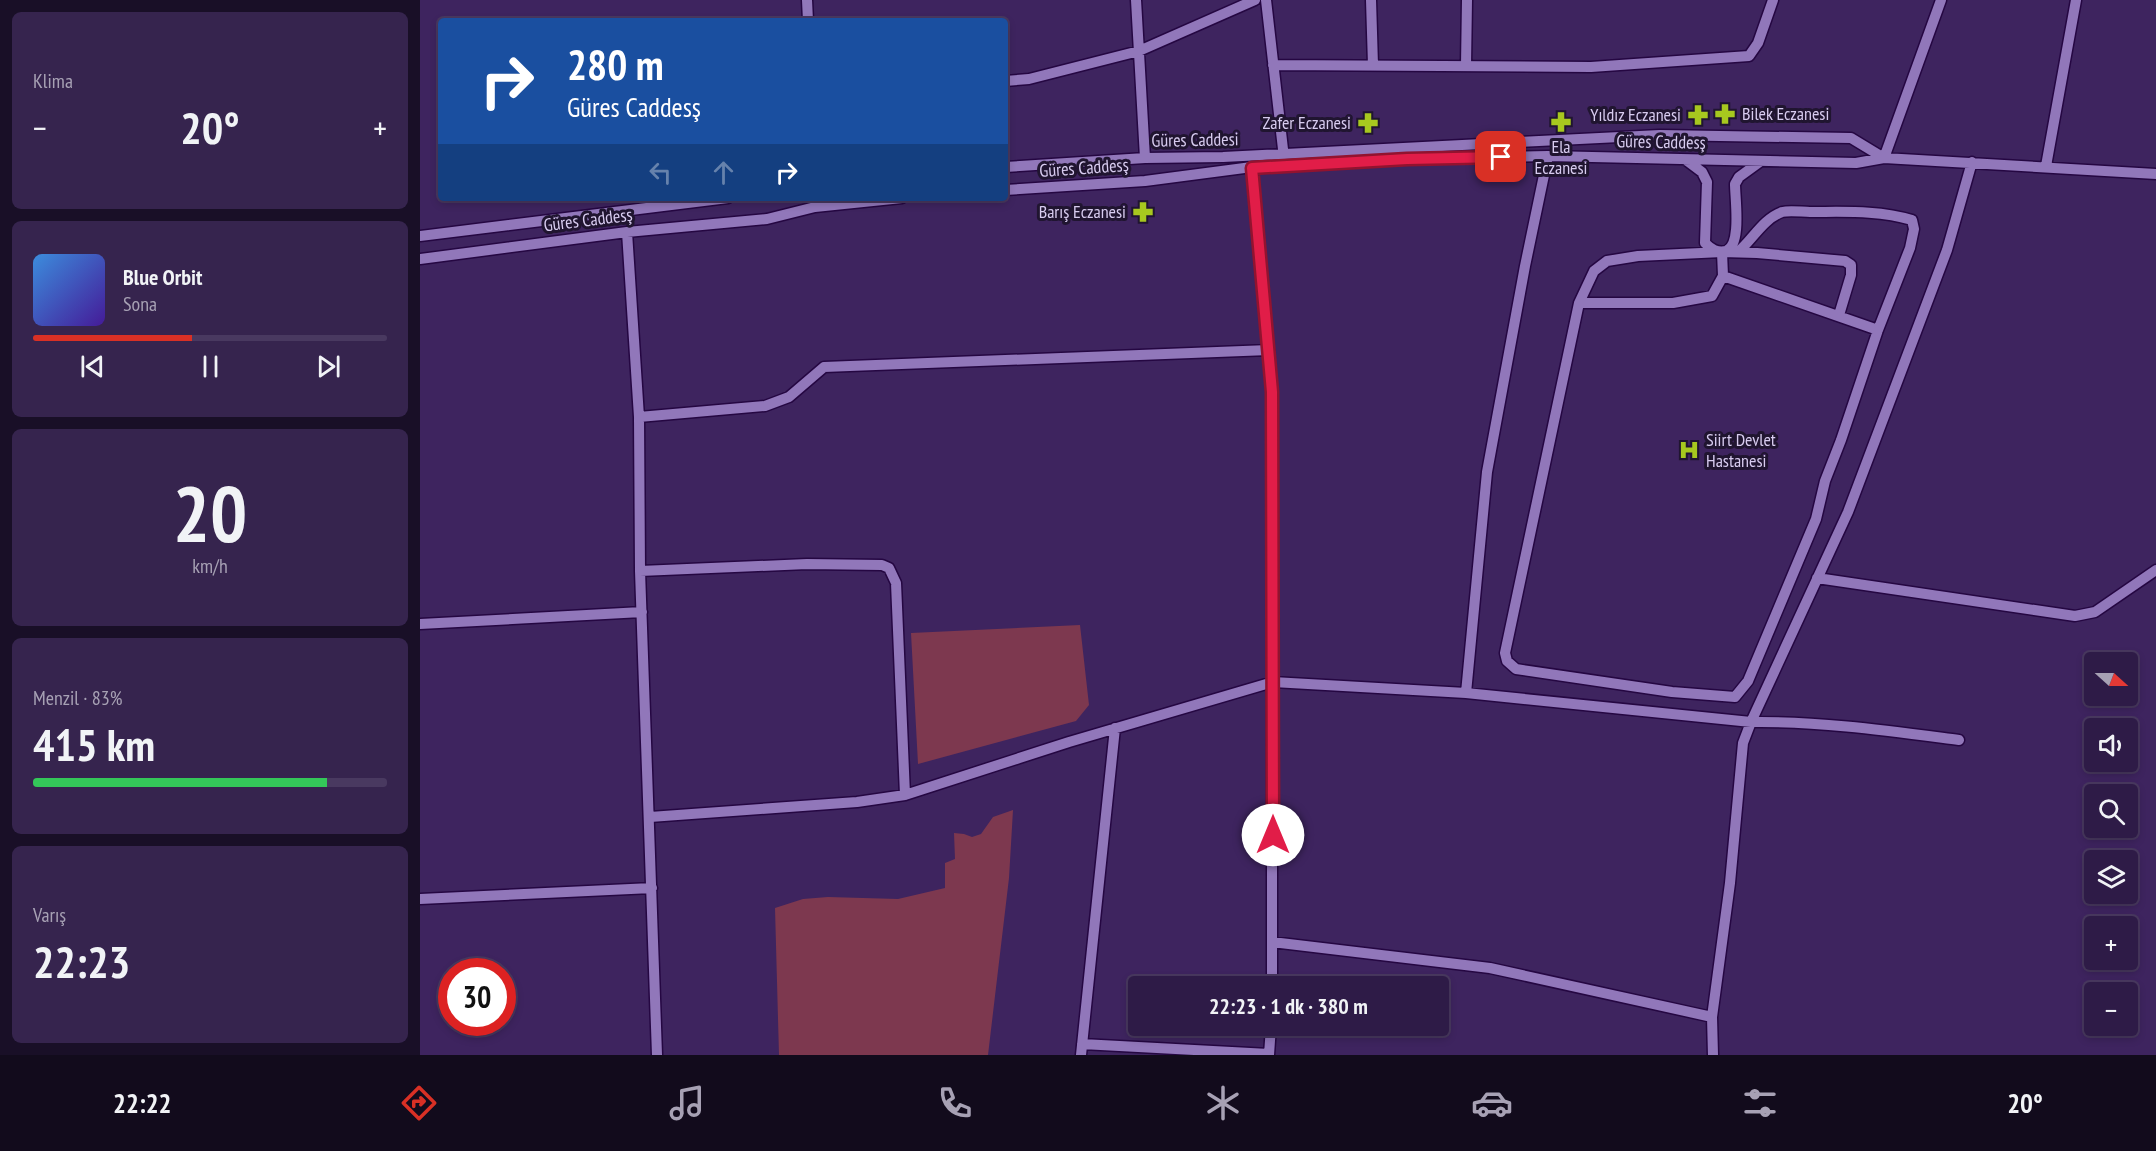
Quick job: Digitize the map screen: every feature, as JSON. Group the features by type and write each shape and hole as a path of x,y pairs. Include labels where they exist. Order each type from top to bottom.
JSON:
{"street":[{"path":"807,0 808,18"},
{"path":"1136,0 1145,158"},
{"path":"1008,81 1029,79 1139,51 1255,0"},
{"path":"1266,0 1285,166"},
{"path":"1371,0 1373,65"},
{"path":"1466,65 1467,0"},
{"path":"1273,64 1592,68 1749,56 1758,43 1773,0"},
{"path":"1884,158 1941,0"},
{"path":"2046,166 2076,0"},
{"name":"Güres Caddesi","path":"1008,167 1145,158 1223,157 1660,135 1851,138 1884,158"},
{"path":"1466,693 1487,472 1548,156"},
{"name":"Güres Caddesş","path":"1008,190 1145,181 1252,168 1407,159 1548,156 1856,163 1884,158 2156,174"},
{"path":"1686,159 1702,172 1707,182 1705,243 1711,249 1722,252 1731,249 1736,240 1735,184 1739,177 1761,161"},
{"path":"1713,1055 1712,1017 1730,883 1743,743 1848,512 1947,250 1972,162"},
{"path":"1252,168 1272,392 1272,976"},
{"path":"420,236 704,201"},
{"name":"Güres Caddesş","path":"420,259 627,232 767,219 815,202 837,201"},
{"path":"1738,252 1751,241 1767,220 1784,212 1869,212 1894,215 1912,220 1914,229 1910,248 1878,330 1825,481 1816,519 1748,681 1735,697 1672,692 1516,669 1507,661 1505,653 1579,303 1594,271 1607,261 1638,256 1722,252 1845,261 1851,265 1851,275 1839,315"},
{"path":"627,232 639,417 640,571 657,1055"},
{"path":"1579,303 1673,303 1712,296 1723,276 1722,252"},
{"path":"1723,276 1878,330"},
{"path":"639,417 765,406 789,397 824,367 1269,350"},
{"path":"640,571 807,564 882,565 889,568 896,583 905,795"},
{"path":"1817,578 2074,616 2095,612 2156,570"},
{"path":"420,624 642,612"},
{"path":"650,817 857,802 905,795 1115,728 1273,682 1466,693 1751,722 1785,721 1881,729 1959,740"},
{"path":"1115,728 1081,1050 1269,1054 1270,1036"},
{"path":"420,899 652,888"},
{"path":"1272,942 1490,968 1712,1017"}],"shaded area":[{"path":"1080,625 1089,705 1076,721 918,764 911,633"},
{"path":"1013,810 1009,878 988,1055 779,1055 775,908 803,899 828,897 898,899 945,888 945,863 955,859 954,833 972,837 981,834 993,817"}],"place":[{"name":"Bilek Eczanesi","path":"1725,114"},
{"name":"Yıldız Eczanesi","path":"1698,115"},
{"name":"Ela Eczanesi","path":"1561,122"},
{"name":"Zafer Eczanesi","path":"1368,123"},
{"name":"Barış Eczanesi","path":"1143,212"},
{"name":"Siirt Devlet Hastanesi","path":"1689,450"}],"route":[{"path":"1273,835 1272,392 1252,168 1407,159 1501,157"}]}
